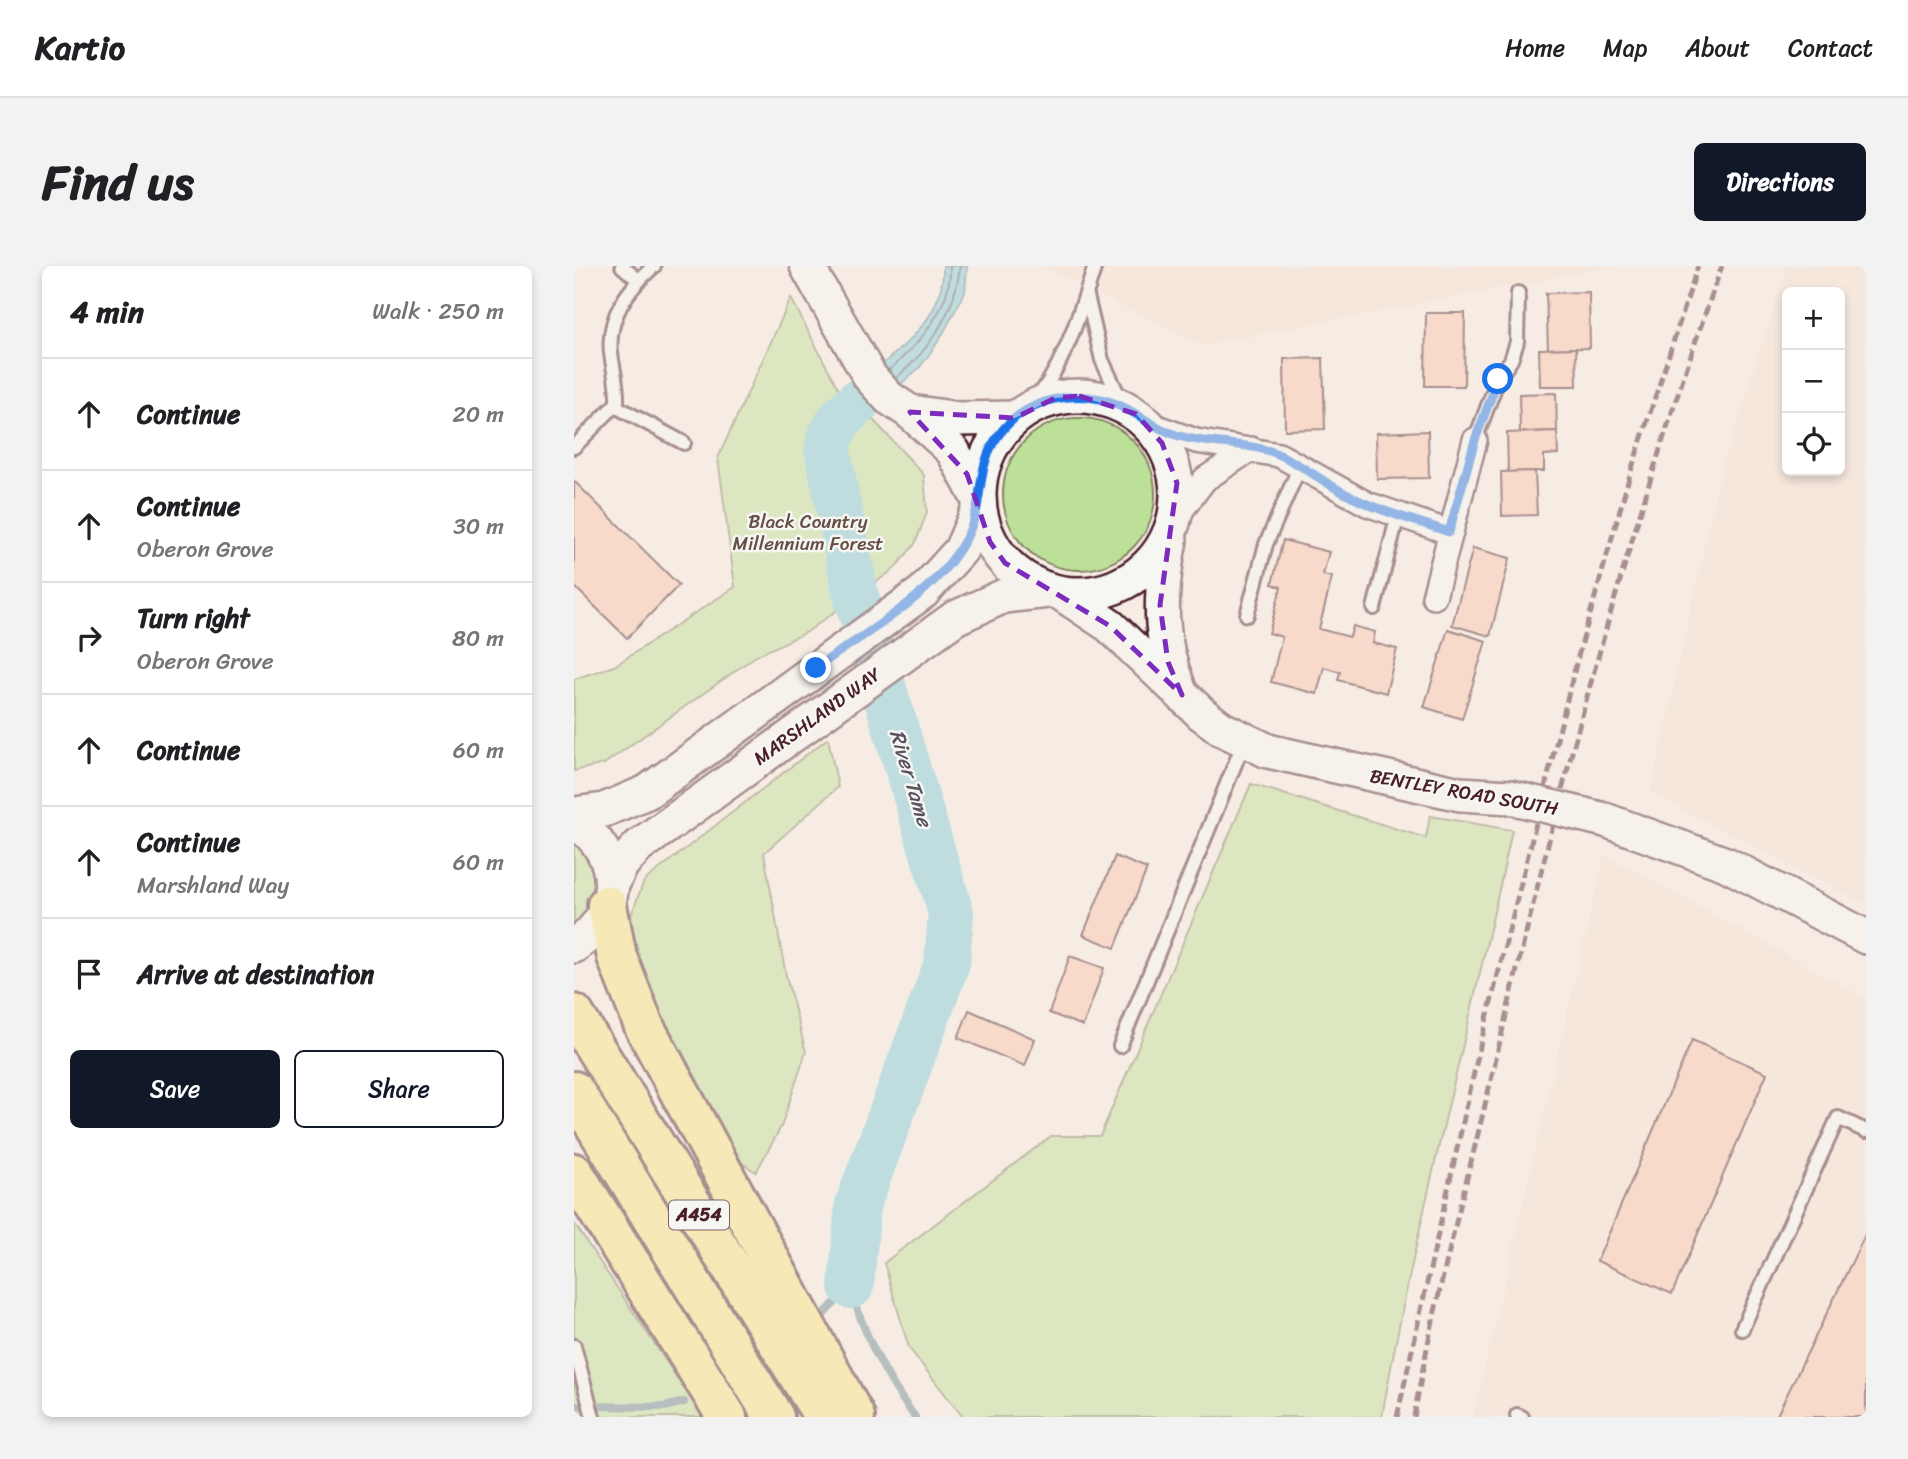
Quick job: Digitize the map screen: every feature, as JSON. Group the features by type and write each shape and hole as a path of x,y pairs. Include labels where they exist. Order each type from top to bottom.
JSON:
{"highway":[{"path":"609,895 617,957 644,1026 855,1417"},
{"name":"A454","path":"574,1014 824,1417"},
{"name":"A454","path":"574,1091 774,1417"},
{"path":"574,1173 727,1417"}],"street":[{"path":"807,266 879,388 953,452 979,503 990,542 1005,563 1025,580 1055,592 1089,595 1119,586 1139,575 1154,560 1174,522 1205,480 1251,449"},
{"path":"906,409 959,419 1022,413 1055,398 1096,397 1196,441 1279,455 1350,496 1449,532"},
{"path":"979,503 983,466 995,440 1022,413"},
{"path":"1136,416 1171,461 1177,483 1174,522"},
{"path":"1434,597 1475,440"},
{"name":"MARSHLAND WAY","path":"574,814 604,810 647,792 923,592 950,565 979,503"},
{"name":"BENTLEY ROAD SOUTH","path":"1174,522 1160,606 1168,662 1182,695"},
{"name":"MARSHLAND WAY","path":"574,946 591,932 622,864 639,846 912,646 980,605 1004,596 1055,592"},
{"name":"BENTLEY ROAD SOUTH","path":"1055,592 1110,626 1202,714 1244,740 1296,760 1460,794 1510,797 1605,820 1726,864 1866,937"},
{"path":"574,821 588,830 608,857 609,895"}],"lane":[{"path":"622,266 638,280"},
{"path":"574,447 615,406 618,389 611,350 612,331 624,296 654,266"},
{"path":"1022,413 1056,372 1077,327 1095,266"},
{"path":"1475,440 1498,379 1511,360 1517,342 1518,293"},
{"path":"1087,296 1102,360 1136,416"},
{"path":"615,406 684,443"},
{"path":"1247,615 1266,544 1300,466"},
{"path":"1374,608 1398,515"},
{"path":"1120,1046 1244,740"},
{"path":"1742,1329 1838,1118 1866,1131"},
{"path":"574,1346 593,1417"}],"highlighted area":[{"path":"1079,396 1136,414 1162,443 1177,483 1160,605 1168,662 1182,695 1110,626 1005,563 990,542 967,474 910,412 1015,418 1055,398"}],"shaded area":[{"path":"1041,266 1615,266 1202,346"},
{"path":"1787,266 1866,266 1866,905 1650,793 1719,477"},
{"path":"1604,854 1866,998 1866,1417 1473,1417"}],"green space":[{"name":"Black Country Millennium Forest","path":"791,298 844,400 825,422 845,433 866,412 924,475 927,512 915,544 894,569 807,632 756,656 604,764 574,771 574,679 614,666 735,587 718,458"},
{"path":"1079,418 1108,424 1133,440 1149,465 1155,494 1149,523 1133,548 1108,564 1079,570 1050,564 1025,548 1009,523 1003,494 1009,465 1025,440 1050,424"},
{"path":"828,738 838,787 764,853 786,976 806,1052 781,1127 756,1172 742,1163 642,985 626,929 644,881"},
{"path":"1251,784 1426,838 1430,816 1512,830 1427,1196 1382,1417 963,1417 909,1348 884,1263 1051,1136 1100,1136"},
{"path":"574,840 588,861 594,882 590,903 574,924"},
{"path":"574,1223 703,1417 574,1417"}],"water":[{"path":"943,266 967,266 965,292 940,339 920,367 845,433 840,455 815,448 825,423 839,404 897,352 930,314 940,292"}],"building":[{"path":"1589,292 1590,348 1548,349 1546,293"},
{"path":"1426,313 1465,313 1464,386 1425,386"},
{"path":"1576,348 1577,386 1540,386 1539,349"},
{"path":"1323,358 1325,429 1285,430 1284,359"},
{"path":"1556,393 1557,431 1520,432 1519,394"},
{"path":"1428,431 1429,478 1377,479 1376,433"},
{"path":"1557,431 1558,454 1544,455 1544,471 1508,472 1507,433"},
{"path":"1535,471 1537,515 1502,516 1501,472"},
{"path":"574,481 679,585 627,638 574,586"},
{"path":"1283,540 1329,552 1323,575 1332,577 1319,629 1350,637 1353,626 1375,632 1373,643 1397,649 1386,693 1338,680 1340,672 1324,667 1317,694 1271,682 1282,637 1269,633 1281,587 1272,584"},
{"path":"1473,548 1510,558 1490,636 1452,625"},
{"path":"1448,629 1486,641 1462,719 1424,707"},
{"path":"1115,856 1147,869 1115,948 1083,935"},
{"path":"1070,956 1104,968 1083,1026 1049,1013"},
{"path":"969,1010 1035,1039 1025,1066 958,1038"},
{"path":"1692,1040 1767,1073 1672,1294 1597,1261"},
{"path":"1866,1233 1866,1417 1776,1417"}],"waterway":[{"name":"River Tame","path":"851,1286 858,1204 947,963 951,913 856,596 827,448 839,422 858,402"},
{"path":"851,1286 861,1320 876,1354 915,1417"},
{"name":"River Tame","path":"823,1315 851,1286"},
{"name":"River Tame","path":"574,1406 664,1407 684,1402"}],"railway":[{"path":"1397,1417 1480,1046 1577,660 1631,471 1698,266"},
{"path":"1414,1417 1449,1250 1566,774 1654,468 1722,266"}],"route":[{"path":"816,668 923,592 950,565 961,550 979,509 983,466 995,440 1014,418 1029,408 1055,398 1096,397 1124,407 1148,424 1176,435 1196,441 1262,449 1279,455 1367,504 1449,532 1475,440 1498,379"}]}
